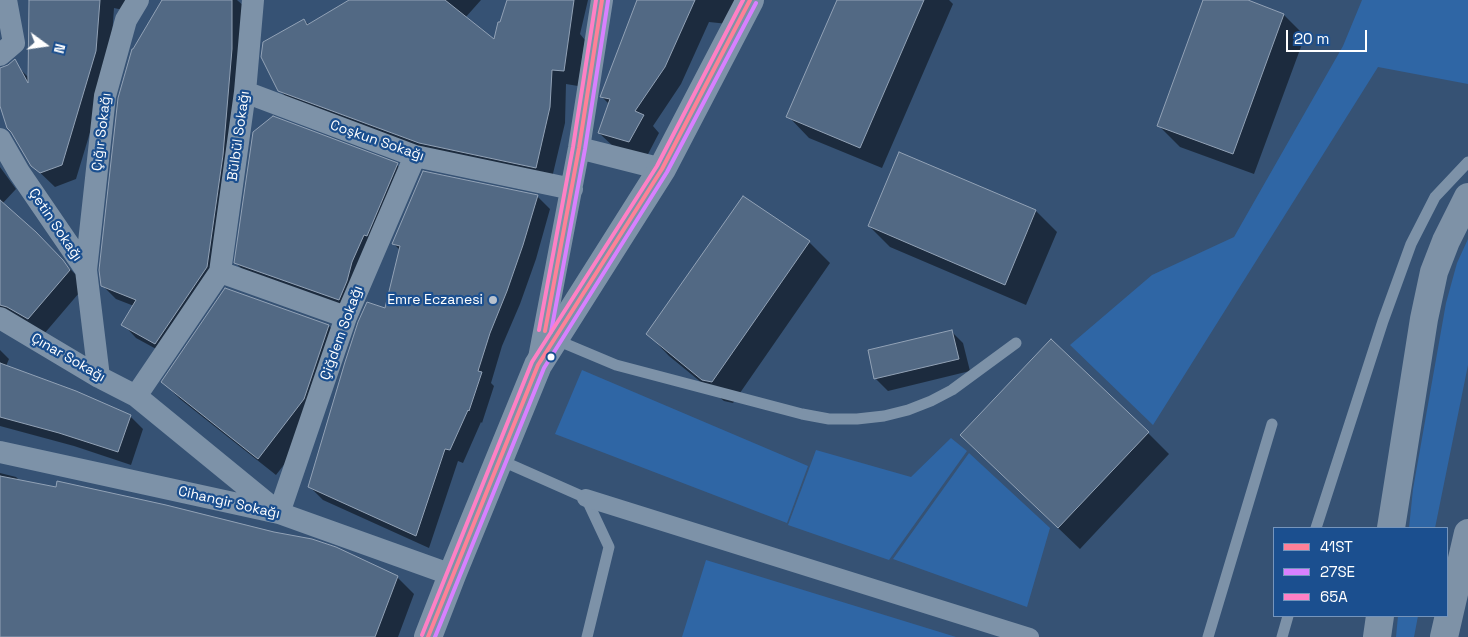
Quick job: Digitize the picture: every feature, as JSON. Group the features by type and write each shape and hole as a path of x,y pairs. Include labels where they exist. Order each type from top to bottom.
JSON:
{"highway":[{"path":"1391,527 1424,319 1434,272 1446,241 1468,197"},
{"path":"1444,637 1468,533"},
{"path":"1378,637 1380,617"}],"street":[{"path":"0,55 14,43 6,0"},
{"name":"Çığır Sokağı","path":"86,270 105,96 126,20 138,0"},
{"name":"Bülbül Sokağı","path":"136,396 220,272 245,92 253,0"},
{"path":"538,365 572,188 602,0"},
{"path":"428,637 538,365 662,169 750,0"},
{"name":"Coşkun Sokağı","path":"245,92 415,156 572,188"},
{"name":"Çetin Sokağı","path":"0,139 19,172 86,270 99,377"},
{"path":"579,148 662,169"},
{"name":"Çiğdem Sokağı","path":"279,513 346,317 415,156"},
{"path":"220,272 346,317"},
{"name":"Çınar Sokağı","path":"0,318 99,377 136,396"},
{"path":"136,396 279,513"},
{"name":"Cihangir Sokağı","path":"0,452 279,513 452,575"},
{"path":"586,498 1030,637"}],"lane":[{"path":"1316,527 1382,321 1411,244 1435,197 1468,162"},
{"path":"554,339 625,368 802,414 829,419 857,420 908,410 931,401 952,390 1016,343"},
{"path":"1208,637 1272,424"},
{"path":"499,460 586,498 609,547 587,637"},
{"path":"1282,637 1288,617"}],"shaded area":[{"path":"1362,0 1468,0 1468,84 1378,67 1153,425 1070,345 1152,275 1234,237 1343,46"},
{"path":"1468,239 1468,365 1435,527 1409,527 1413,489 1446,303 1457,263"},
{"path":"582,370 808,466 787,523 555,434"},
{"path":"951,438 967,451 889,560 788,525 816,450 911,477"},
{"path":"969,453 1050,528 1027,607 893,559"},
{"path":"706,560 956,637 682,637"},
{"path":"1398,617 1418,617 1414,637 1396,637"}],"building":[{"path":"29,0 100,0 96,51 62,165 40,173 31,166 7,128 0,106 0,68 8,65 15,59 28,83"},
{"path":"162,0 232,0 232,49 223,155 207,267 155,344 121,325 136,300 101,286 99,270 118,98 132,49"},
{"path":"349,0 445,0 494,39 498,22 500,22 507,0 574,0 564,71 552,70 550,107 536,168 419,143 278,91 261,57 263,42 304,19 307,25"},
{"path":"637,0 695,0 665,67 635,111 644,115 629,142 598,133 610,99 600,97"},
{"path":"837,0 924,0 860,148 786,117"},
{"path":"1203,0 1248,0 1284,14 1233,154 1157,126"},
{"path":"273,116 398,163 367,236 364,235 352,262 339,300 234,263 253,132"},
{"path":"899,152 1036,210 1005,285 868,226"},
{"path":"423,171 538,195 507,291 490,333 478,371 482,372 469,411 450,450 445,449 416,536 308,487 358,322 367,302 385,308 400,246 392,244"},
{"path":"743,196 810,241 712,382 702,380 646,334"},
{"path":"0,200 36,232 70,270 28,319 0,305"},
{"path":"225,288 329,325 304,399 258,459 161,382"},
{"path":"952,330 959,359 874,379 868,350"},
{"path":"1051,339 1149,432 1058,528 960,435"},
{"path":"0,363 76,391 131,415 118,452 0,417"},
{"path":"0,476 56,487 57,481 166,505 274,532 312,539 336,547 398,576 375,637 0,637"}],"transit line":[{"name":"65A","path":"539,330 573,147 596,0"},
{"name":"41ST","path":"545,331 579,148 602,0"},
{"name":"65A","path":"422,635 532,362 657,166 743,0"},
{"name":"41ST","path":"428,637 538,365 662,169 750,0"},
{"name":"27SE","path":"551,332 585,149 608,1"},
{"name":"27SE","path":"435,637 544,368 667,172 756,3"}],"place":[{"name":"Emre Eczanesi","path":"493,300"}]}
